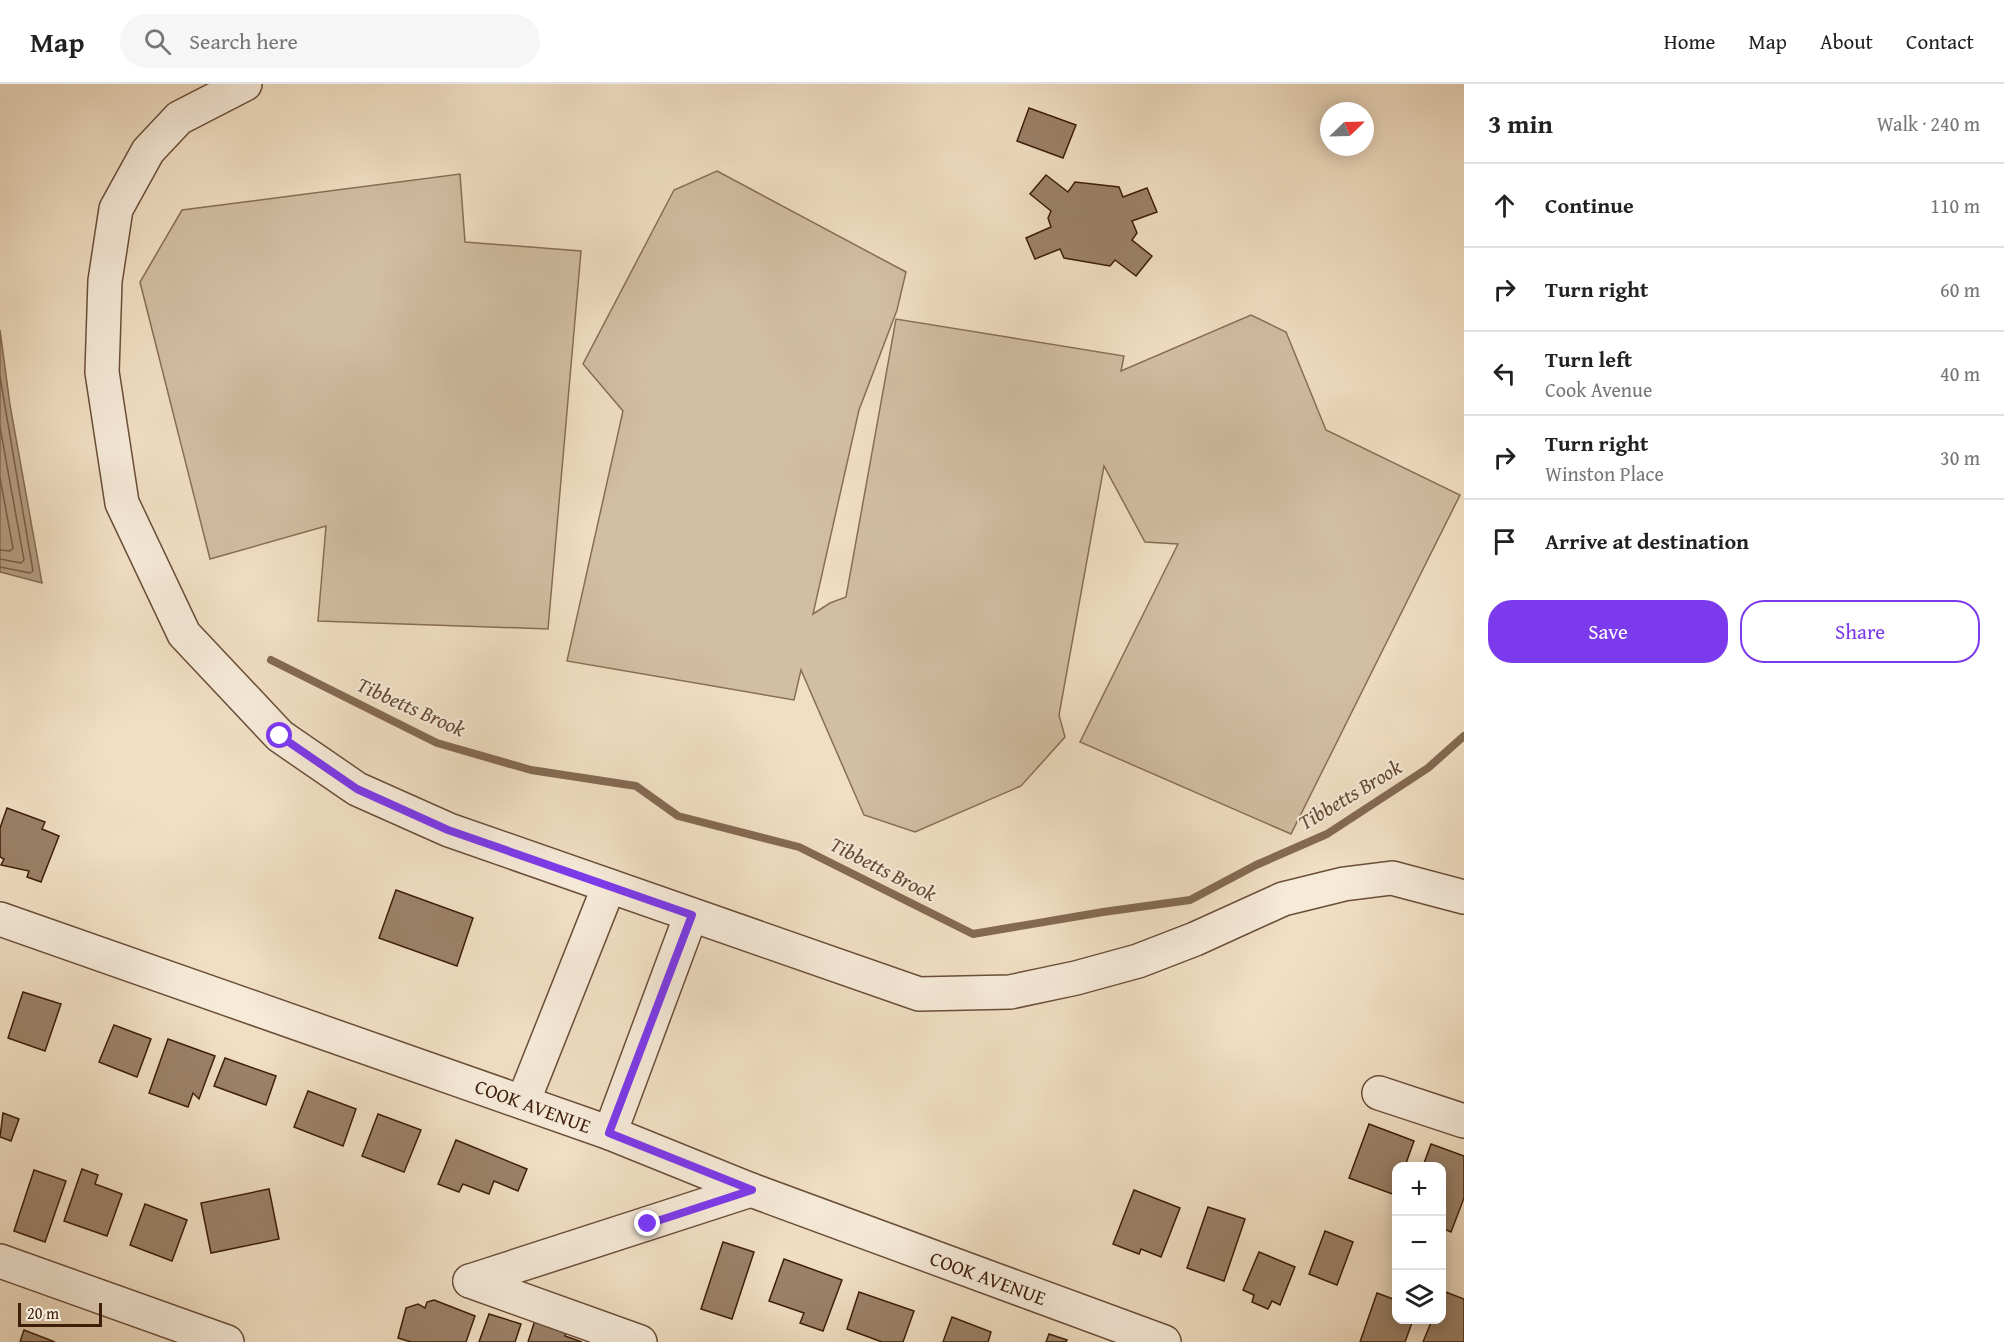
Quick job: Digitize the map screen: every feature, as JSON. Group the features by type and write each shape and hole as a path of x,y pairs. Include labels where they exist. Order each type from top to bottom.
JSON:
{"street":[{"path":"245,84 179,118 148,151 116,209 105,281 102,372 122,503 184,634 280,736 357,789 448,830 920,994 1010,992 1076,978 1138,961 1195,939 1283,899 1344,884 1392,878 1464,897"},
{"path":"523,1102 609,886"},
{"path":"609,1133 692,915"},
{"name":"COOK AVENUE","path":"0,919 609,1133 752,1190 1164,1342"},
{"path":"1379,1093 1464,1121"},
{"path":"640,1342 470,1281 752,1190"},
{"path":"0,1261 226,1342"}],"shaded area":[{"path":"717,171 906,272 897,310 859,410 813,614 830,603 846,597 896,319 1124,356 1121,371 1251,315 1286,332 1326,430 1460,495 1291,834 1080,742 1178,544 1145,542 1104,466 1059,715 1065,737 1021,786 915,832 864,815 801,670 794,700 567,661 623,411 583,364 674,190"},
{"path":"460,174 465,242 581,251 548,629 318,621 326,526 210,559 140,282 182,210"}],"water":[{"path":"0,330 10,405 42,583 0,572"}],"building":[{"path":"1029,108 1076,125 1063,158 1017,141"},
{"path":"1046,175 1068,192 1075,182 1119,187 1123,197 1147,188 1157,212 1132,221 1137,233 1132,240 1152,256 1136,276 1115,260 1110,266 1064,258 1060,249 1035,259 1026,238 1051,227 1048,218 1051,211 1030,194"},
{"path":"7,808 45,822 42,829 59,836 41,882 27,877 29,871 1,865 4,859 0,857 0,828"},
{"path":"396,890 473,918 457,966 379,938"},
{"path":"23,992 61,1004 45,1051 8,1038"},
{"path":"114,1025 151,1039 137,1077 99,1062"},
{"path":"168,1039 215,1056 199,1099 193,1093 188,1107 149,1093"},
{"path":"225,1058 276,1076 266,1105 214,1086"},
{"path":"308,1091 356,1109 343,1146 294,1127"},
{"path":"3,1113 19,1119 11,1141 0,1137"},
{"path":"378,1114 421,1130 404,1172 362,1156"},
{"path":"1369,1124 1414,1141 1406,1162 1392,1162 1392,1194 1349,1178"},
{"path":"456,1140 527,1169 518,1191 494,1181 489,1194 463,1184 459,1192 438,1184"},
{"path":"1431,1144 1464,1156 1464,1198 1451,1232 1446,1230 1446,1162 1424,1162"},
{"path":"82,1169 98,1175 95,1184 122,1194 107,1236 64,1221"},
{"path":"34,1170 66,1181 45,1242 14,1231"},
{"path":"269,1189 279,1239 211,1253 201,1203"},
{"path":"1134,1190 1180,1208 1161,1257 1141,1249 1139,1254 1113,1244"},
{"path":"145,1204 187,1220 172,1261 130,1245"},
{"path":"1208,1207 1245,1219 1224,1281 1187,1268"},
{"path":"1325,1231 1353,1242 1337,1285 1309,1274"},
{"path":"723,1242 754,1252 732,1319 701,1309"},
{"path":"1259,1252 1295,1267 1280,1305 1272,1301 1268,1309 1252,1302 1254,1295 1243,1290"},
{"path":"784,1259 842,1280 823,1331 800,1323 804,1313 769,1301"},
{"path":"859,1292 914,1311 903,1342 882,1342 847,1329"},
{"path":"1446,1292 1464,1299 1464,1342 1423,1342 1430,1324 1446,1324"},
{"path":"1377,1293 1392,1299 1392,1324 1412,1324 1405,1342 1360,1342"},
{"path":"434,1300 475,1316 466,1342 411,1342 398,1338 406,1308 418,1304 425,1308 427,1302"},
{"path":"489,1314 521,1324 515,1342 479,1342"},
{"path":"537,1314 568,1325 565,1336 582,1342 528,1342"},
{"path":"952,1317 991,1332 988,1342 943,1342"},
{"path":"24,1330 55,1342 20,1342"},
{"path":"1049,1334 1067,1340 1066,1342 1046,1342"}],"waterway":[{"name":"Tibbetts Brook","path":"271,660 437,743 531,770 636,786 678,816 799,847 973,934 1190,900 1256,865 1327,834 1428,768 1464,736"}],"route":[{"path":"280,736 357,789 448,830 692,915 609,1133 752,1190 648,1224"}]}
